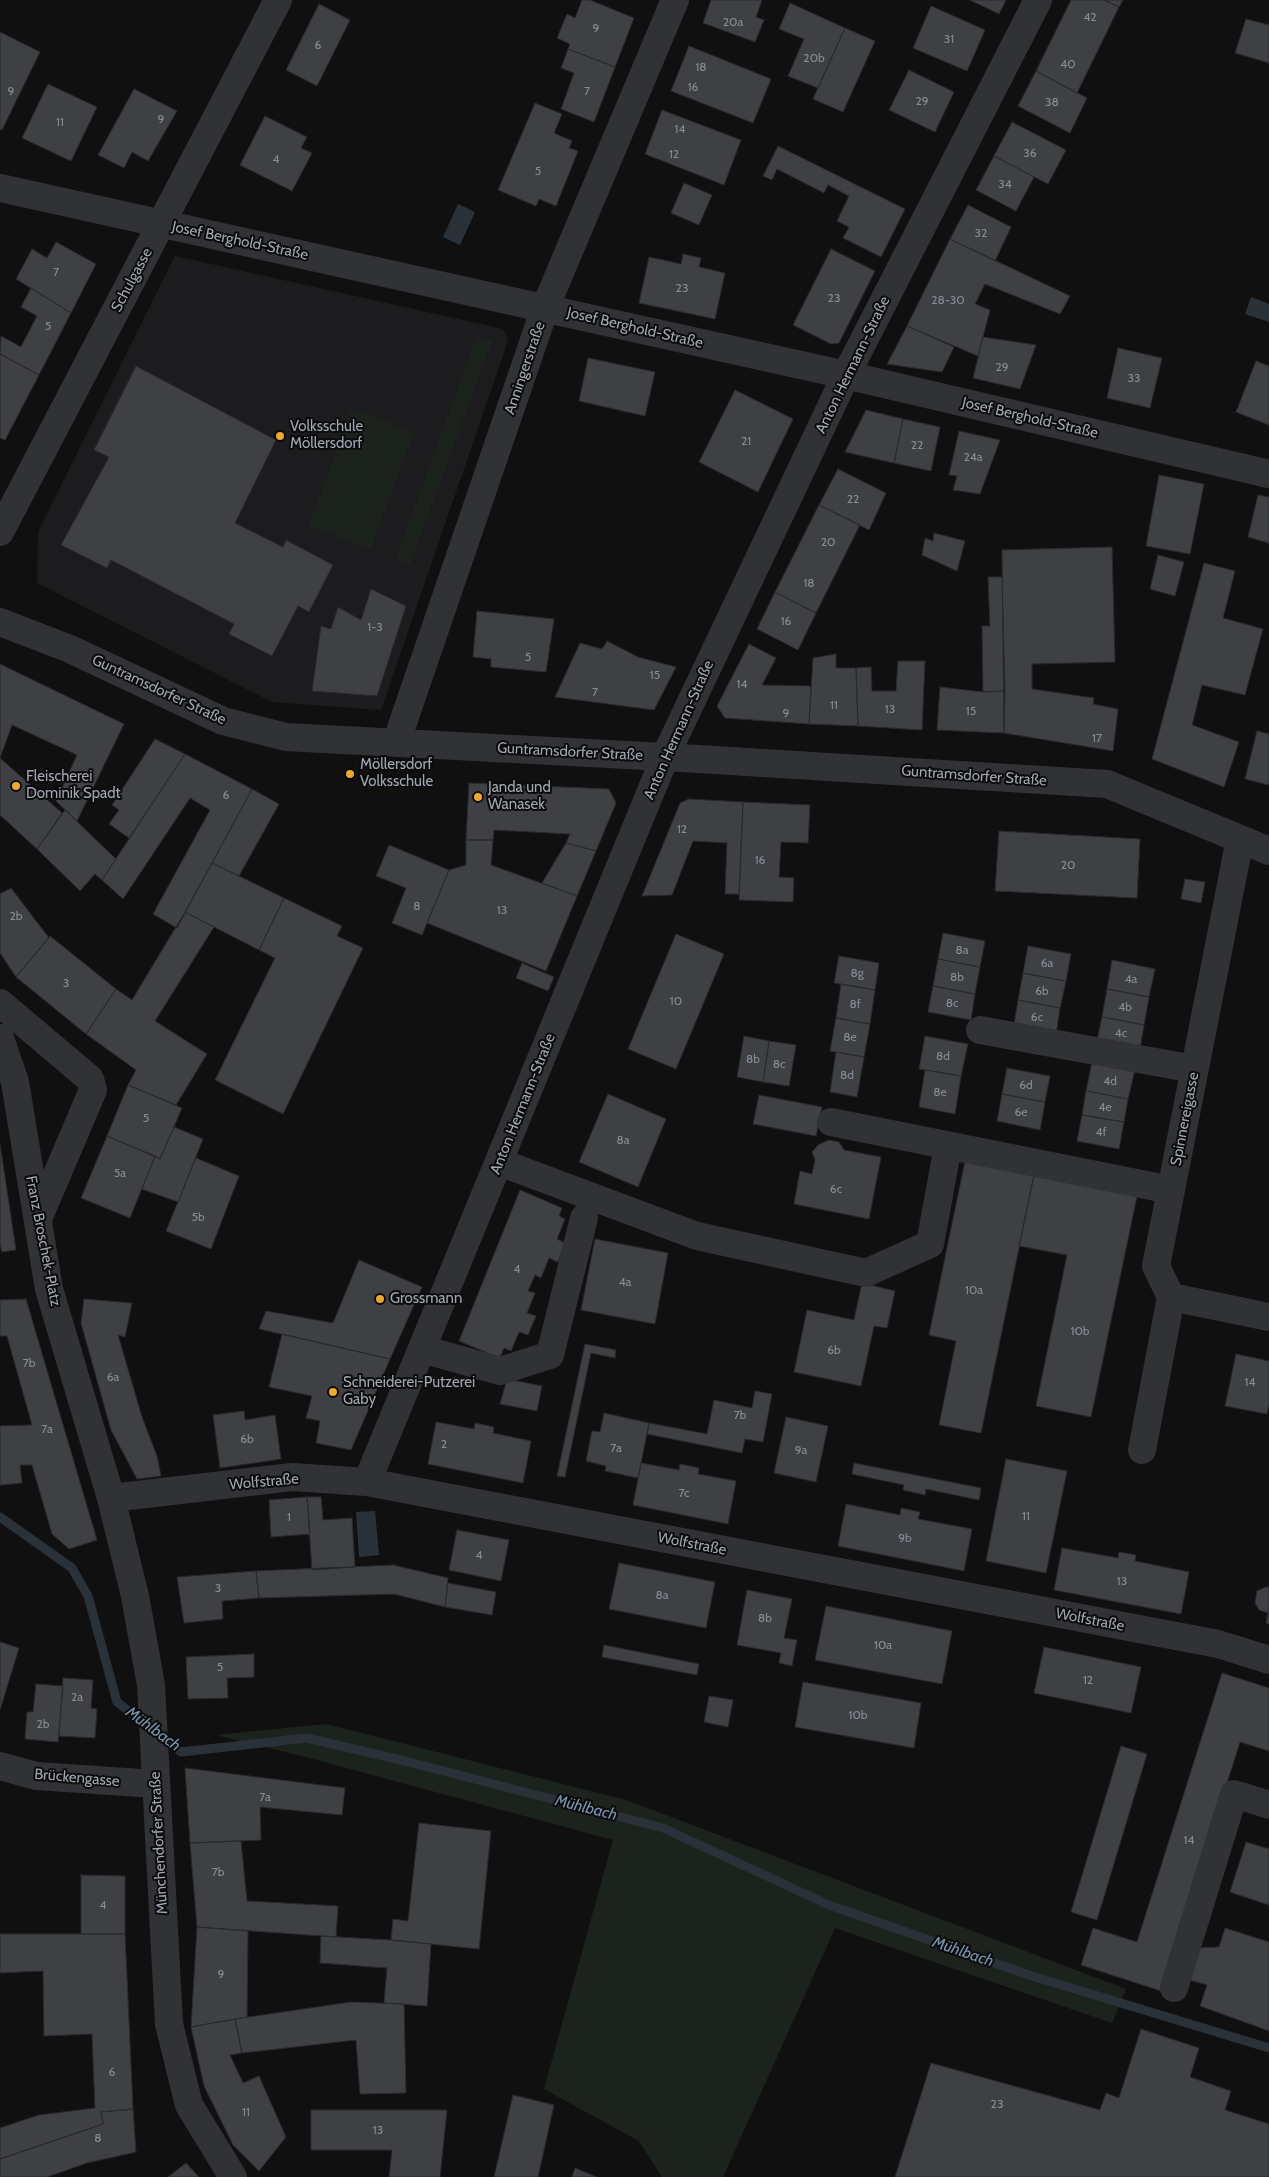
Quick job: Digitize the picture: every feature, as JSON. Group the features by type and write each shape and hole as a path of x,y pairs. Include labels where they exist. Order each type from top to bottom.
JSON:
{"street":[{"name":"Schulgasse","path":"0,532 278,0"},
{"name":"Anningerstraße","path":"396,743 545,308 675,0"},
{"name":"Anton Hermann-Straße","path":"367,1482 665,757 846,375 1038,0"},
{"name":"Josef Berghold-Straße","path":"0,188 846,375 1269,474"},
{"name":"Guntramsdorfer Straße","path":"0,622 70,649 223,722 286,737 665,757 1107,784 1269,850"},
{"name":"Spinnereigasse","path":"1171,1297 1156,1266 1240,839"},
{"path":"0,1003 90,1079 93,1090 38,1219"},
{"path":"980,1030 1194,1069"},
{"name":"Franz Broschek-Platz","path":"0,1038 15,1082 49,1288 111,1498"},
{"path":"831,1122 1171,1190"},
{"path":"499,1162 697,1236 866,1273 930,1244 948,1146"},
{"path":"422,1349 500,1371 550,1355 584,1218"},
{"path":"1142,1450 1171,1297 1269,1317"},
{"name":"Wolfstraße","path":"111,1498 292,1477 367,1482 1218,1644 1269,1660"},
{"name":"Münchendorfer Straße","path":"111,1498 136,1596 151,1685 170,2024 189,2105 233,2177"},
{"name":"Brückengasse","path":"0,1766 36,1776 156,1784"},
{"path":"1174,1988 1234,1794 1269,1805"}],"shaded area":[{"path":"458,204 475,212 460,245 443,237"},
{"name":"Volksschule Möllersdorf","path":"175,256 503,329 508,341 381,710 272,702 37,583 38,532"},
{"path":"1251,297 1269,304 1269,322 1245,314"},
{"path":"477,336 492,341 410,564 396,559"},
{"path":"352,409 414,432 370,549 309,526"},
{"path":"375,1511 379,1555 359,1557 356,1512"},
{"path":"326,1724 626,1800 1126,1989 1112,2023 835,1928 723,2177 662,2177 639,2141 544,2089 613,1840 306,1757 216,1735"}],"building":[{"path":"582,0 590,0 634,18 615,67 568,49 570,44 557,38 567,14 575,18"},
{"path":"711,0 762,0 756,17 764,20 755,42 703,23"},
{"path":"970,0 1006,0 999,14"},
{"path":"1071,0 1104,0 1119,7 1077,93 1036,71"},
{"path":"1104,0 1123,0 1119,7"},
{"path":"790,3 845,28 818,88 788,76 804,39 779,29"},
{"path":"319,4 350,20 317,86 286,70"},
{"path":"931,6 985,30 967,71 913,48"},
{"path":"1246,19 1269,25 1269,63 1235,53"},
{"path":"845,28 875,41 843,112 813,99"},
{"path":"0,32 40,52 2,130 0,129"},
{"path":"689,46 771,79 753,123 671,91"},
{"path":"568,49 615,67 594,122 561,109 574,73 561,68"},
{"path":"909,70 954,92 935,132 889,110"},
{"path":"1036,71 1087,98 1070,133 1018,106"},
{"path":"48,84 97,107 71,161 22,138"},
{"path":"134,89 177,111 148,161 132,152 124,168 98,155"},
{"path":"535,103 562,114 554,133 572,141 569,148 578,151 556,206 539,199 536,206 498,190"},
{"path":"662,110 741,140 724,185 645,154"},
{"path":"265,116 307,137 301,148 312,153 292,191 240,165"},
{"path":"1012,122 1066,150 1048,184 994,156"},
{"path":"778,146 905,209 881,257 843,238 849,227 837,221 849,196 828,185 824,193 777,169 772,180 763,176"},
{"path":"994,156 1034,177 1016,211 976,190"},
{"path":"684,183 712,195 699,225 671,213"},
{"path":"968,205 1011,227 995,261 950,239"},
{"path":"950,239 1070,296 1060,314 985,284 975,304 990,310 978,356 907,326"},
{"path":"56,242 96,264 71,313 16,279 32,249 47,258"},
{"path":"831,249 875,271 839,343 831,344 793,325"},
{"path":"683,254 701,258 699,267 725,273 715,319 639,303 649,257 681,264"},
{"path":"31,288 71,313 39,375 0,354 1,336 21,347 37,316 21,307"},
{"path":"907,326 954,347 942,372 887,364"},
{"path":"983,337 1036,345 1020,389 973,378"},
{"path":"1118,348 1162,358 1150,408 1107,398"},
{"path":"0,354 39,375 5,440 0,438"},
{"path":"588,358 655,372 645,416 579,401"},
{"path":"1256,361 1269,366 1269,425 1236,412"},
{"path":"136,366 276,440 235,523 283,547 286,540 333,565 309,612 298,606 272,656 229,634 234,624 111,560 107,568 61,545 109,457 94,450"},
{"path":"735,390 793,419 758,492 699,462"},
{"path":"866,410 903,419 894,463 845,452"},
{"path":"903,419 940,427 931,471 894,463"},
{"path":"959,431 1000,440 980,494 953,490 957,476 949,475"},
{"path":"838,469 886,493 869,530 819,505"},
{"path":"1159,475 1204,484 1190,554 1146,546"},
{"path":"1258,495 1269,497 1269,543 1248,537"},
{"path":"819,505 860,525 816,613 775,592"},
{"path":"934,533 965,541 957,571 922,555 925,538 933,541"},
{"path":"1112,547 1115,662 1032,664 1032,689 1094,698 1093,704 1118,709 1113,751 1004,733 1002,550"},
{"path":"1158,555 1184,562 1175,596 1150,589"},
{"path":"1204,563 1235,571 1223,618 1263,629 1245,695 1202,685 1192,725 1239,742 1224,787 1152,759"},
{"path":"988,577 1002,577 1005,691 983,692 982,626 990,626"},
{"path":"371,589 406,606 377,696 312,691 321,626 331,629 338,607 361,620"},
{"path":"775,592 816,613 798,650 757,629"},
{"path":"477,611 554,619 546,672 491,667 491,659 473,657"},
{"path":"607,641 638,657 676,667 654,710 555,697 580,643 602,649"},
{"path":"749,644 776,658 762,685 811,686 809,724 725,718 717,706"},
{"path":"836,654 836,668 856,668 858,726 809,724 813,658"},
{"path":"898,661 925,661 922,730 858,726 856,668 871,667 872,691 896,691"},
{"path":"0,664 124,724 77,821 56,801 77,755 12,725 0,758"},
{"path":"940,687 983,692 1005,691 1004,733 937,730"},
{"path":"1257,731 1269,734 1269,785 1245,779"},
{"path":"155,739 185,754 129,838 109,824 119,810 112,805"},
{"path":"185,754 252,789 177,928 153,914 210,810 190,798 123,899 102,880"},
{"name":"Fleischerei Dominik Spadt","path":"0,758 62,813 37,849 0,815"},
{"path":"469,783 609,789 616,803 596,851 566,843 570,834 494,830 493,840 466,840"},
{"path":"252,789 279,804 239,876 212,863"},
{"path":"689,799 743,802 739,894 725,894 727,843 693,841 672,895 642,896 680,803"},
{"path":"743,802 810,805 808,843 781,842 779,877 794,878 793,902 739,900"},
{"path":"65,810 116,859 102,880 95,874 80,891 37,849"},
{"path":"999,831 1140,839 1137,898 995,891"},
{"path":"466,840 493,840 491,865 577,896 546,971 427,923 449,870 466,865"},
{"path":"566,843 596,851 577,896 542,883"},
{"path":"389,845 449,870 422,935 392,923 406,888 376,876"},
{"path":"212,863 284,898 259,950 185,912"},
{"path":"1185,879 1205,882 1201,903 1181,899"},
{"path":"11,888 49,938 16,977 0,953 0,894"},
{"path":"284,898 342,926 337,936 363,948 283,1114 215,1080 275,958 259,950"},
{"path":"185,912 214,927 155,1021 207,1054 176,1105 128,1085 136,1070 86,1034 116,989 132,1000"},
{"path":"943,933 985,941 980,967 938,959"},
{"path":"676,934 724,954 676,1069 628,1049"},
{"path":"50,936 116,989 86,1034 16,977"},
{"path":"1028,946 1071,954 1066,981 1023,973"},
{"path":"839,956 879,963 875,990 834,983"},
{"path":"938,959 980,967 975,994 933,986"},
{"path":"1112,960 1155,969 1149,997 1107,989"},
{"path":"522,963 554,977 548,991 516,978"},
{"path":"1023,973 1066,981 1060,1008 1018,1000"},
{"path":"841,984 875,990 870,1024 836,1018"},
{"path":"933,986 975,994 971,1020 928,1012"},
{"path":"1107,989 1149,997 1144,1025 1102,1017"},
{"path":"1018,1000 1060,1008 1056,1034 1014,1025"},
{"path":"1102,1017 1144,1025 1140,1049 1097,1040"},
{"path":"836,1018 870,1024 864,1057 830,1051"},
{"path":"744,1036 769,1041 763,1082 737,1077"},
{"path":"925,1036 968,1044 961,1076 919,1069"},
{"path":"769,1041 796,1045 789,1086 763,1082"},
{"path":"836,1052 864,1057 857,1097 830,1092"},
{"path":"1092,1062 1135,1070 1128,1099 1086,1091"},
{"path":"1007,1068 1050,1076 1045,1102 1002,1094"},
{"path":"925,1070 961,1076 955,1114 919,1107"},
{"path":"128,1085 182,1108 160,1159 107,1136"},
{"path":"1086,1091 1128,1099 1124,1122 1082,1115"},
{"path":"608,1094 666,1119 638,1187 579,1162"},
{"path":"1002,1094 1045,1102 1040,1130 997,1121"},
{"path":"759,1095 822,1107 816,1136 753,1124"},
{"path":"1082,1115 1124,1122 1119,1149 1077,1141"},
{"path":"174,1127 203,1139 178,1202 142,1189 155,1156 160,1159"},
{"path":"107,1136 155,1156 130,1218 81,1198"},
{"path":"829,1140 839,1142 844,1150 881,1157 869,1219 794,1204 800,1171 812,1174 815,1160 812,1152 818,1145"},
{"path":"0,1144 16,1250 2,1252 0,1244"},
{"path":"196,1158 239,1176 211,1249 166,1231"},
{"path":"965,1161 1034,1175 981,1433 939,1425 956,1341 929,1335"},
{"path":"1034,1175 1137,1196 1091,1417 1036,1406 1067,1255 1019,1246"},
{"path":"520,1190 562,1208 559,1216 565,1219 557,1239 565,1243 558,1262 549,1258 541,1278 535,1275 528,1291 535,1293 527,1313 536,1316 528,1335 519,1332 511,1351 504,1348 500,1358 459,1341"},
{"path":"595,1239 668,1253 655,1324 581,1310"},
{"name":"Grossmann","path":"359,1260 422,1287 390,1359 259,1329 266,1311 333,1323"},
{"path":"862,1283 895,1291 887,1328 874,1326 861,1386 794,1372 807,1310 854,1320"},
{"path":"26,1299 97,1540 69,1549 52,1534 32,1465 20,1465 22,1483 0,1485 0,1426 32,1425 7,1336 0,1336 0,1300"},
{"path":"84,1299 132,1303 125,1337 118,1335 142,1417 157,1456 161,1476 137,1479 111,1430 81,1323"},
{"name":"Schneiderei-Putzerei Gaby","path":"282,1334 390,1359 351,1450 316,1443 320,1421 306,1418 312,1396 269,1387"},
{"path":"585,1344 616,1350 615,1358 591,1353 565,1477 557,1476"},
{"path":"1236,1354 1269,1361 1269,1404 1267,1414 1225,1406"},
{"path":"507,1379 542,1386 537,1411 500,1404"},
{"path":"755,1391 772,1394 763,1442 745,1439 742,1453 647,1434 649,1423 707,1434 714,1400 752,1408"},
{"path":"244,1411 245,1420 275,1415 281,1459 220,1468 213,1415"},
{"path":"604,1413 649,1423 638,1478 605,1471 606,1466 586,1461 592,1431 600,1432"},
{"path":"786,1417 828,1426 816,1482 774,1473"},
{"path":"436,1422 474,1429 475,1423 494,1427 493,1433 531,1441 523,1483 428,1464"},
{"path":"1006,1459 1067,1471 1046,1573 986,1561"},
{"path":"641,1463 679,1470 680,1464 699,1468 698,1474 736,1481 728,1524 633,1505"},
{"path":"854,1463 981,1488 979,1500 926,1489 925,1495 903,1490 904,1485 852,1474"},
{"path":"307,1497 310,1534 271,1537 269,1500"},
{"path":"307,1497 321,1497 323,1520 352,1518 355,1567 312,1570"},
{"path":"846,1504 900,1515 901,1508 920,1512 918,1519 972,1529 964,1571 838,1546"},
{"path":"457,1530 509,1540 501,1581 449,1570"},
{"path":"1062,1548 1118,1558 1119,1552 1136,1555 1135,1561 1189,1572 1181,1614 1054,1590"},
{"path":"619,1563 715,1582 706,1628 609,1609"},
{"path":"393,1565 448,1578 445,1607 394,1594 259,1598 256,1571"},
{"path":"256,1571 259,1598 222,1601 223,1619 184,1623 177,1577"},
{"path":"448,1583 496,1592 492,1615 445,1607"},
{"path":"1269,1587 1269,1624 1266,1623 1268,1613 1259,1610 1255,1603 1257,1591"},
{"path":"747,1590 792,1599 784,1638 797,1640 792,1666 779,1663 781,1653 737,1645"},
{"path":"826,1606 952,1631 942,1684 815,1660"},
{"path":"0,1642 19,1648 0,1710"},
{"path":"604,1645 699,1664 697,1675 602,1657"},
{"path":"1044,1647 1141,1667 1131,1713 1034,1693"},
{"path":"254,1654 254,1677 227,1678 228,1698 188,1699 186,1657"},
{"path":"1222,1673 1269,1688 1269,1751 1240,1742 1161,1991 1081,1965 1093,1928 1137,1942"},
{"path":"63,1678 93,1680 91,1708 97,1709 95,1738 59,1736"},
{"path":"803,1682 921,1703 914,1748 795,1727"},
{"path":"36,1684 63,1686 58,1742 25,1739 27,1712 33,1712"},
{"path":"709,1696 733,1700 728,1727 704,1722"},
{"path":"1121,1746 1147,1754 1097,1920 1071,1912"},
{"path":"185,1768 345,1788 342,1815 260,1807 261,1840 190,1843"},
{"path":"419,1823 491,1831 479,1949 391,1940 393,1919 408,1921"},
{"path":"241,1841 247,1901 338,1906 336,1937 197,1927 190,1843"},
{"path":"1246,1842 1269,1849 1269,1905 1230,1892"},
{"path":"81,1875 125,1876 125,1934 81,1934"},
{"path":"197,1927 248,1931 247,2017 191,2027"},
{"path":"1225,1928 1269,1942 1269,2031 1200,2006 1207,1985 1186,1979 1197,1948 1219,1947"},
{"path":"0,1934 125,1934 133,2109 101,2112 103,2124 0,2159 0,2128 39,2115 95,2108 92,2034 44,2036 43,1971 0,1973"},
{"path":"321,1936 431,1944 427,2006 384,2003 387,1968 320,1963"},
{"path":"351,2002 404,2004 406,2093 360,2094 356,2040 242,2053 235,2019"},
{"path":"235,2019 242,2053 230,2055 243,2083 259,2076 286,2137 259,2171 233,2145 204,2086 191,2027"},
{"path":"1141,2029 1199,2048 1190,2077 1231,2091 1225,2110 1269,2124 1269,2177 895,2177 931,2063 1100,2110 1106,2093 1119,2098"},
{"path":"513,2095 554,2105 538,2177 494,2177"},
{"path":"133,2109 136,2152 87,2163 47,2177 0,2177 0,2159 103,2124 101,2112"},
{"path":"311,2110 447,2110 440,2177 389,2177 392,2150 311,2150"},
{"path":"186,2163 199,2177 168,2177"},
{"path":"575,2168 597,2177 572,2177"}],"waterway":[{"name":"Mühlbach","path":"0,1517 72,1568 88,1596 117,1702 148,1726"},
{"name":"Mühlbach","path":"159,1734 181,1752 307,1738 405,1761 663,1828 829,1905 1032,1976 1269,2048"}],"place":[{"name":"Volksschule Möllersdorf","path":"280,436"},
{"name":"Möllersdorf Volksschule","path":"350,774"},
{"name":"Fleischerei Dominik Spadt","path":"16,786"},
{"name":"Janda und Wanasek","path":"478,797"},
{"name":"Grossmann","path":"380,1299"},
{"name":"Schneiderei-Putzerei Gaby","path":"333,1392"}]}
